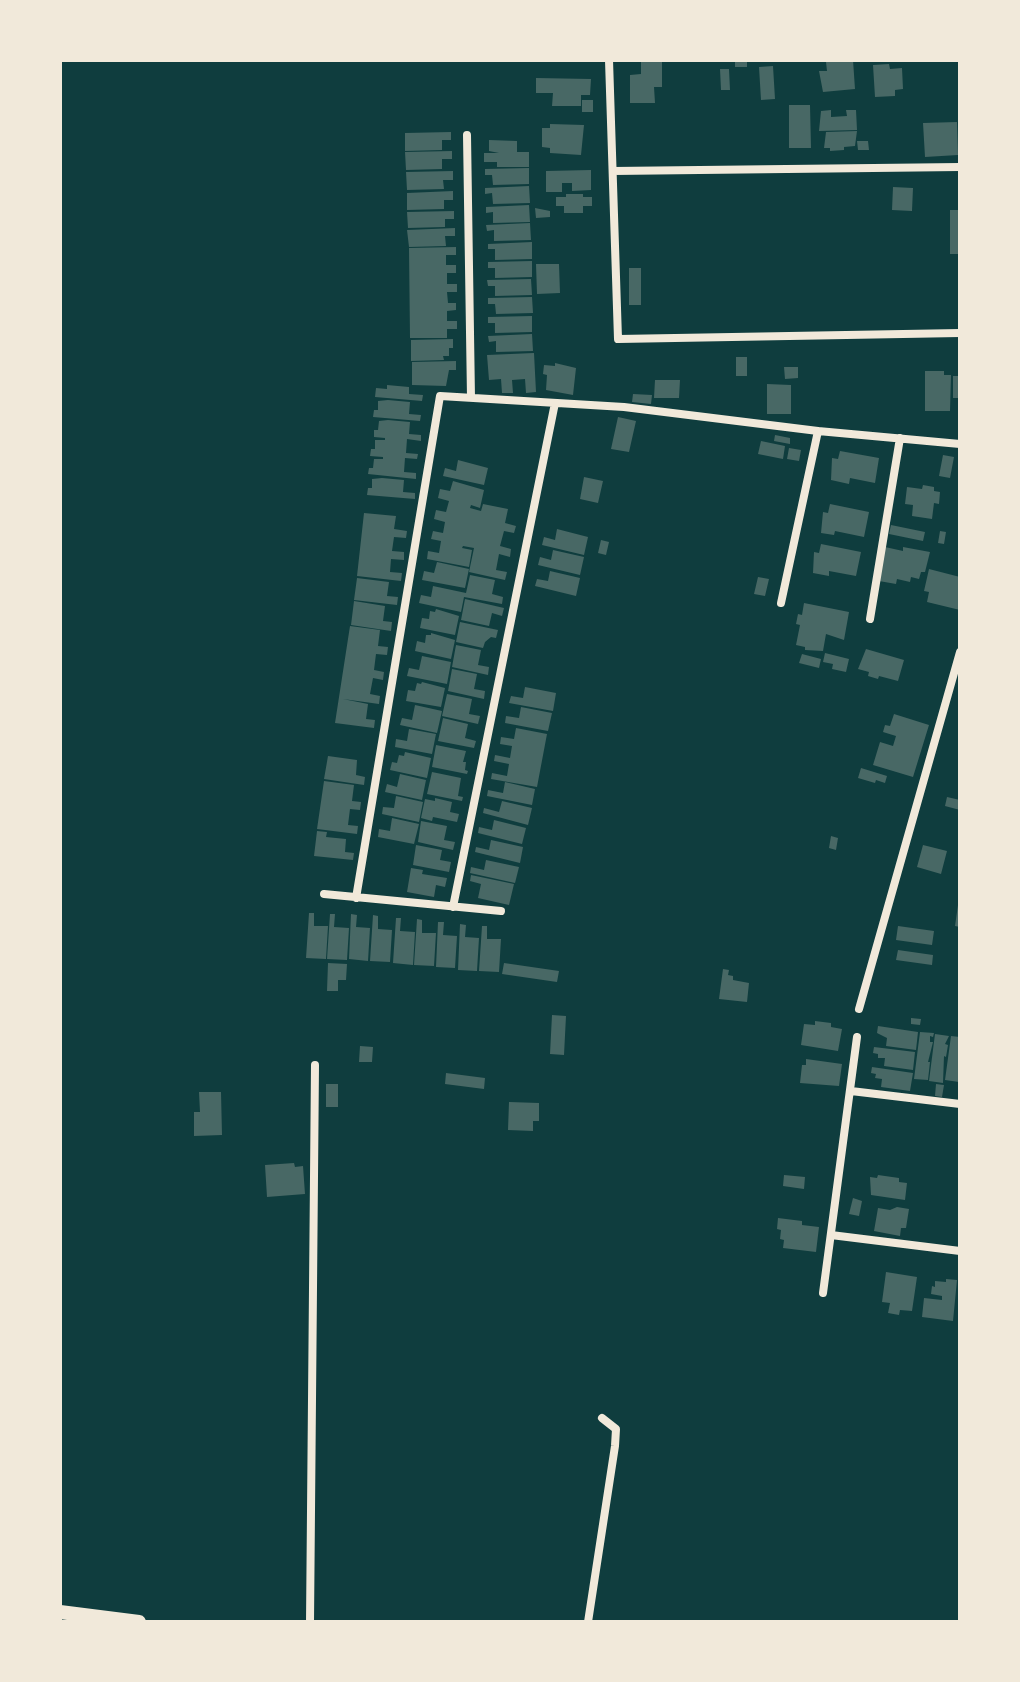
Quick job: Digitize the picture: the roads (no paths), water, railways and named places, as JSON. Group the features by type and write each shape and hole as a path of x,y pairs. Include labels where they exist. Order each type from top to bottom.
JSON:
{"main road":[{"path":"60,1612 139,1622"}],"street":[{"path":"609,60 618,339 960,333"},
{"path":"467,135 471,398"},
{"path":"613,171 960,167"},
{"path":"356,898 440,396 624,407 818,431 960,444"},
{"path":"453,907 555,403"},
{"path":"781,603 818,431"},
{"path":"870,619 900,438"},
{"path":"859,1009 960,652"},
{"path":"324,894 501,911"},
{"path":"823,1293 857,1037"},
{"path":"310,1622 315,1065"},
{"path":"851,1091 960,1104"},
{"path":"831,1235 960,1251"},
{"path":"588,1622 615,1446 616,1429 602,1418"}]}
